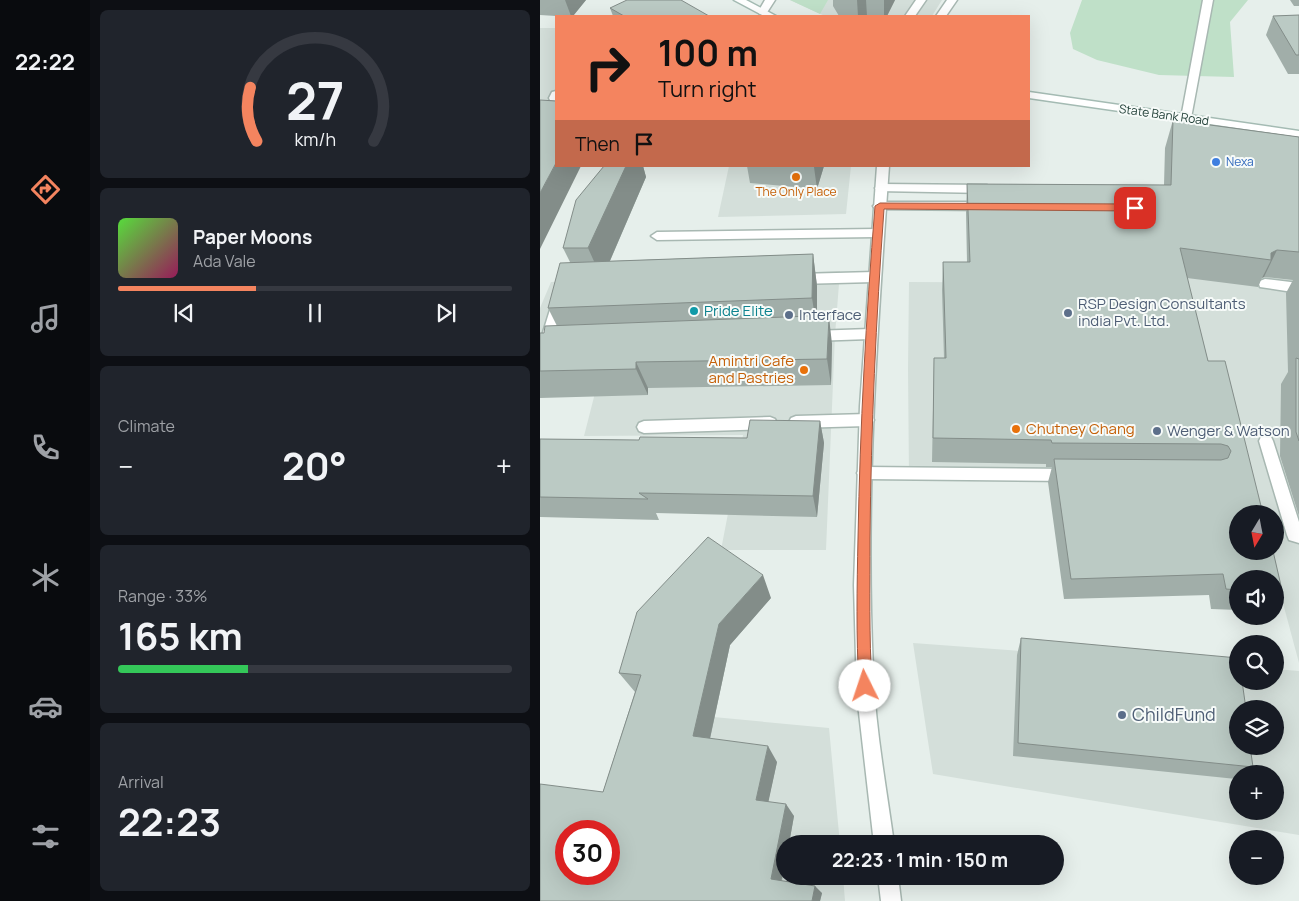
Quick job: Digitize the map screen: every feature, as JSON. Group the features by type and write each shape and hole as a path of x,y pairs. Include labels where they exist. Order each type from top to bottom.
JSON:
{"street":[{"path":"739,0 767,14 770,0"},
{"path":"911,15 921,0"},
{"path":"942,15 952,0"},
{"path":"1186,118 1208,0"},
{"name":"State Bank Road","path":"1030,95 1299,134"},
{"path":"882,167 870,334 865,473 863,646 867,705 883,835"},
{"path":"881,188 998,189"},
{"path":"880,206 998,206"},
{"path":"657,236 877,233"},
{"path":"780,280 874,277"},
{"path":"1265,284 1299,288"},
{"path":"564,287 545,347 564,347"},
{"path":"796,337 870,334"},
{"path":"644,428 867,420"},
{"path":"1266,441 1295,535 1299,536"},
{"path":"865,473 1089,475"},
{"path":"889,885 891,901"}],"shaded area":[{"path":"790,0 942,0 933,15 823,15"},
{"path":"540,28 555,28 555,125 540,124"},
{"path":"1299,158 1299,663 1284,607 1284,570 1274,570 1271,560 1284,560 1284,505 1257,505 1251,485 909,478 909,282 1182,283"},
{"path":"729,167 851,167 846,214 718,217"},
{"path":"840,271 835,335 826,550 721,550 743,435 584,436 605,354 540,355 540,308 551,282"},
{"path":"913,643 1229,666 1229,690 1284,690 1284,670 1299,671 1299,835 1284,832 1284,830 1269,830 933,774"},
{"path":"639,710 829,728 839,835 776,835 776,885 844,885 845,901 573,901 594,885 620,885 620,820 612,820"}],"green space":[{"path":"790,0 828,0 820,14"},
{"path":"1082,0 1248,0 1230,22 1234,77 1159,75 1097,60 1073,49 1070,33"}],"building":[{"path":"627,0 681,0 707,15 622,15 610,8"},
{"path":"1299,15 1299,55 1296,55 1273,16"},
{"path":"540,100 555,101 555,165 540,193"},
{"path":"1173,120 1299,137 1299,252 1277,250 1271,253 1271,260 1180,248 1208,361 1225,361 1261,505 1229,505 1229,560 1275,560 1277,570 1229,570 1229,589 1226,589 1223,574 1071,579 1054,459 1221,460 1228,458 1231,451 1228,446 1221,444 1052,443 1051,440 933,438 934,358 946,358 943,262 970,262 967,184 1171,185"},
{"path":"603,167 626,167 588,248 563,248 576,200"},
{"path":"813,254 812,298 548,308 560,263"},
{"path":"812,316 829,317 827,359 636,362 636,369 540,371 540,333 544,333 545,326"},
{"path":"1296,358 1299,359 1299,441 1296,432"},
{"path":"750,420 820,421 813,496 639,493 648,499 540,497 540,439 639,440 640,437 747,438"},
{"path":"708,537 763,575 719,624 693,736 768,746 756,800 786,804 780,835 776,835 776,854 771,879 776,880 776,885 815,886 812,901 540,901 540,784 603,792 641,675 619,673 637,612"},
{"name":"ChildFund","path":"1021,638 1229,657 1229,690 1243,690 1245,700 1229,700 1229,755 1251,755 1253,765 1233,765 1018,743"}],"place":[{"name":"Nexa","path":"1216,162"},
{"name":"The Only Place","path":"796,177"},
{"name":"Pride Elite","path":"694,311"},
{"name":"RSP Design Consultants india Pvt. Ltd.","path":"1068,313"},
{"name":"Interface","path":"789,315"},
{"name":"Amintri Cafe and Pastries","path":"804,370"},
{"name":"Chutney Chang","path":"1016,429"},
{"name":"Wenger & Watson","path":"1157,431"},
{"name":"ChildFund","path":"1122,715"}],"route":[{"path":"865,686 863,646 865,473 870,334 880,206 1135,208"}]}
